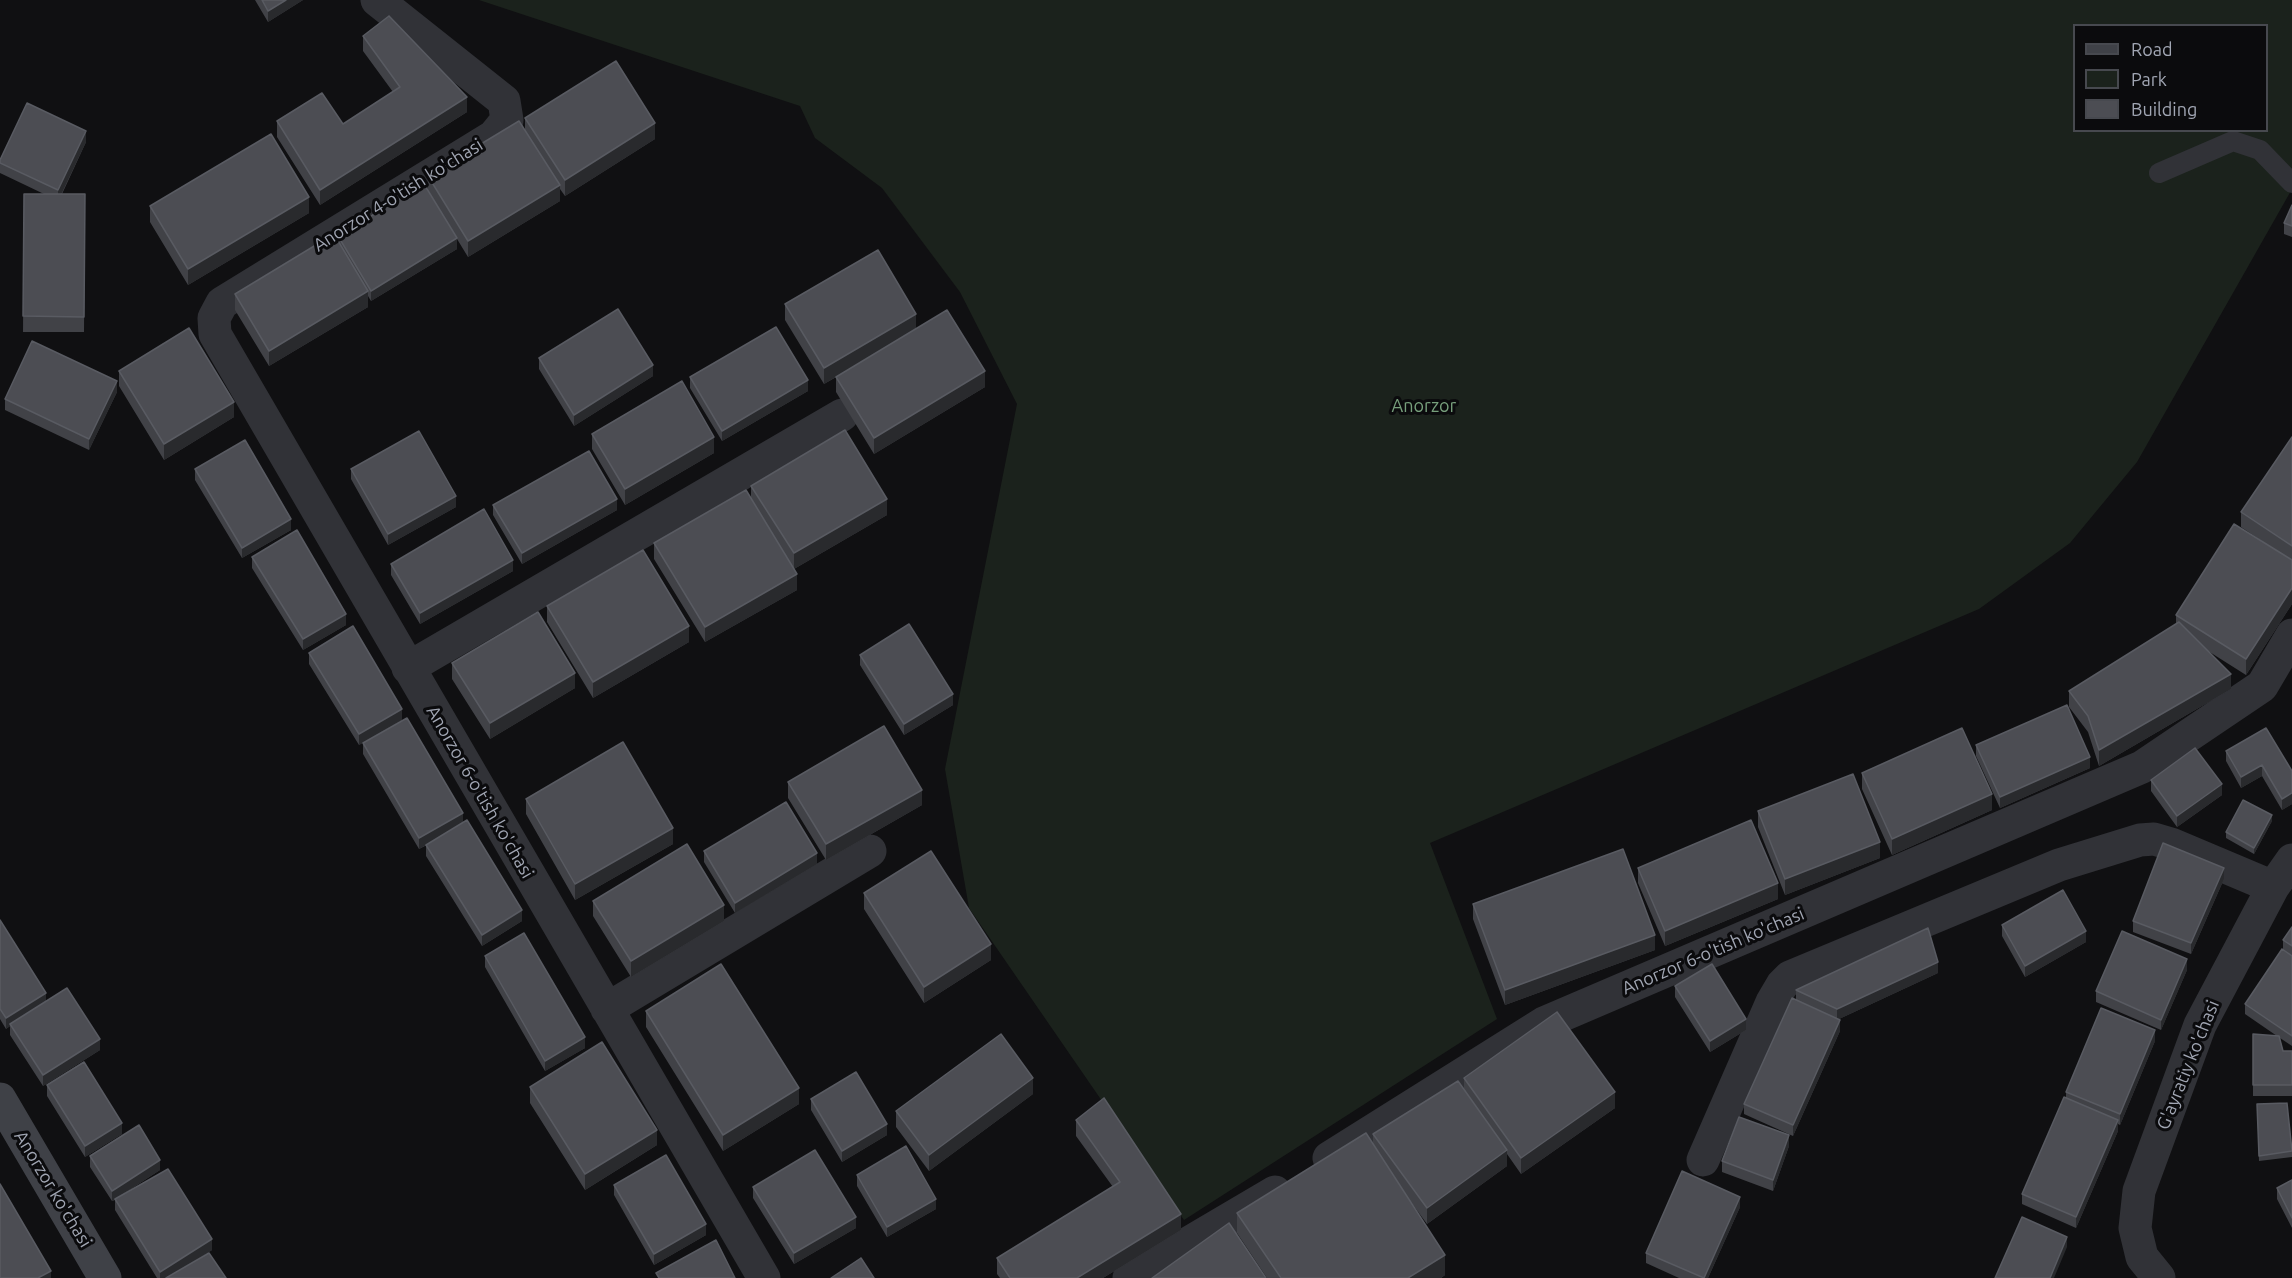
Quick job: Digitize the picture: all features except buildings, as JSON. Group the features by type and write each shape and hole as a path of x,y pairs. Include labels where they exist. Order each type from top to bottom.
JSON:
{"street":[{"name":"Anorzor 4-o'tish ko'chasi","path":"222,303 494,136 507,120 504,100 377,0"},
{"name":"Anorzor 6-o'tish ko'chasi","path":"222,303 214,318 215,334 764,1278"},
{"path":"408,668 842,415"},
{"name":"Anorzor 6-o'tish ko'chasi","path":"1129,1278 1303,1175 1544,1023 2142,767 2262,686 2292,635"},
{"path":"1703,1160 1772,1002 1782,985 1790,977 2059,865 2140,840 2154,839 2171,844 2273,887"},
{"path":"607,1009 870,851"},
{"name":"G'ayratiy ko'chasi","path":"2159,1278 2142,1257 2135,1228 2139,1191 2200,1025 2273,887 2292,860"},
{"name":"Anorzor ko'chasi","path":"0,1099 105,1278"}],"lane":[{"path":"2159,173 2233,141 2260,150 2292,183"}],"green space":[{"name":"Anorzor","path":"479,0 2292,0 2292,189 2137,462 2070,543 1979,609 1430,843 1497,1019 1184,1220 969,908 945,769 1017,404 960,292 882,188 815,138 800,106"}]}
